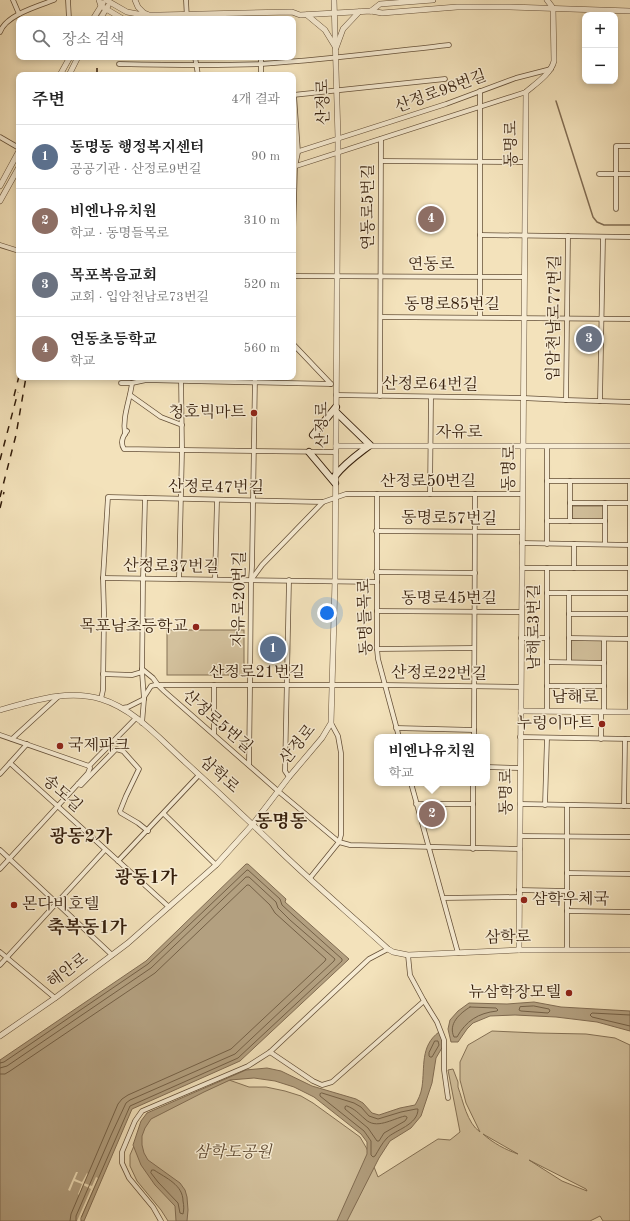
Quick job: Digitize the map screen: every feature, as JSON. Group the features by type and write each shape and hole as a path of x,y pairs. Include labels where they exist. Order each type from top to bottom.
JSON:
{"main road":[{"path":"313,435 336,409 370,446 350,460 335,476"},
{"path":"309,452 335,483"}],"street":[{"path":"13,0 19,14"},
{"path":"0,32 4,24 19,14 54,0"},
{"path":"68,0 69,16"},
{"path":"98,0 101,6 118,16"},
{"path":"135,0 138,7 144,13 160,15"},
{"path":"186,0 187,16"},
{"name":"산정로","path":"253,824 289,777 322,738 331,723 335,581 336,395 333,384 337,276 338,152 334,0"},
{"path":"371,11 380,4 433,0"},
{"path":"296,166 526,92 551,69 554,61 553,8 547,0"},
{"path":"95,16 101,6 108,1"},
{"path":"108,1 127,12 174,16"},
{"path":"102,16 107,9 108,1"},
{"path":"208,16 292,12 300,15 371,11 382,13 457,7 553,8 630,11"},
{"path":"336,48 343,29 359,12"},
{"path":"296,18 300,15"},
{"path":"307,15 325,30 336,48"},
{"path":"118,64 197,66 261,64 336,58 449,45"},
{"path":"62,72 68,60"},
{"path":"70,72 76,60"},
{"path":"196,60 198,72"},
{"path":"261,60 261,72"},
{"name":"산정로98번길","path":"298,152 338,138 387,124 516,78 551,69"},
{"path":"296,95 445,79"},
{"path":"480,92 480,318"},
{"name":"동명로","path":"519,950 526,92"},
{"path":"296,124 298,152 296,160"},
{"path":"0,137 16,148"},
{"name":"연동로5번길","path":"380,396 382,139"},
{"path":"616,209 616,146 630,146"},
{"path":"0,186 16,156"},
{"path":"382,161 525,162"},
{"path":"0,201 16,172"},
{"path":"599,174 630,174"},
{"path":"480,235 630,237"},
{"name":"입암천남로77번길","path":"566,400 568,236"},
{"path":"600,401 603,237"},
{"path":"0,245 16,250"},
{"name":"연동로","path":"296,276 524,278"},
{"name":"동명로85번길","path":"381,317 630,319"},
{"path":"296,347 333,384"},
{"path":"121,383 132,383 146,380"},
{"path":"179,579 182,450 181,380"},
{"path":"190,380 218,383 333,384"},
{"name":"자유로20번길","path":"248,765 255,380"},
{"path":"132,383 127,404 124,428 126,433 123,436 124,448 336,452"},
{"path":"130,395 161,417 182,425"},
{"name":"산정로64번길","path":"336,395 523,398 630,402"},
{"path":"430,396 430,494"},
{"name":"자유로","path":"336,446 630,446"},
{"path":"546,544 547,446"},
{"path":"547,481 630,482 630,712"},
{"path":"570,481 570,521"},
{"name":"산정로50번길","path":"323,502 346,494 522,494"},
{"name":"동명들목로","path":"376,494 377,649 378,659 398,734"},
{"path":"474,734 476,494"},
{"name":"산정로47번길","path":"103,578 108,497 323,502"},
{"path":"142,723 144,698 142,671 145,498"},
{"path":"215,580 217,500"},
{"path":"251,580 262,566 323,502"},
{"path":"570,503 630,503"},
{"path":"605,503 605,544"},
{"path":"547,521 605,521"},
{"name":"동명로57번길","path":"376,531 522,532"},
{"path":"522,543 630,545"},
{"path":"574,544 574,568"},
{"path":"522,568 630,568"},
{"name":"남해로3번길","path":"546,711 547,568"},
{"path":"376,572 475,573"},
{"path":"101,699 103,690 103,578"},
{"name":"산정로37번길","path":"103,578 376,582"},
{"path":"289,580 285,771 289,777"},
{"path":"547,593 630,594"},
{"path":"569,593 569,662"},
{"name":"동명로45번길","path":"377,611 521,612"},
{"path":"569,614 630,614"},
{"path":"521,638 547,638"},
{"path":"569,638 630,639"},
{"path":"601,739 604,686 604,639"},
{"path":"377,649 474,648"},
{"path":"547,662 604,663"},
{"path":"103,674 132,675 142,671"},
{"name":"산정로5번길","path":"142,671 153,678 158,685 248,765 339,842"},
{"path":"122,708 128,707 144,698 147,690 151,686 158,685"},
{"name":"산정로21번길","path":"158,685 332,685"},
{"path":"214,685 214,734"},
{"name":"산정로22번길","path":"332,685 521,687"},
{"path":"547,686 604,686"},
{"path":"12,738 60,696"},
{"name":"삼학로","path":"0,710 60,696 82,696 101,699 122,708 142,723 310,878 393,952 408,955 519,950 630,950"},
{"name":"남해로","path":"521,711 630,712"},
{"path":"0,869 88,773 90,768 89,766 136,718"},
{"path":"310,878 339,842 341,835 341,753 338,736 331,723"},
{"path":"396,728 474,730"},
{"path":"0,735 89,766"},
{"path":"520,737 628,739 624,806"},
{"path":"546,804 547,738"},
{"path":"0,774 27,744"},
{"path":"78,784 81,785 116,749 123,751 139,769 120,811 148,831"},
{"name":"송도길","path":"10,763 169,907"},
{"path":"490,767 520,768"},
{"path":"118,861 148,831 199,775"},
{"path":"412,786 458,953"},
{"path":"473,786 473,849"},
{"path":"416,804 473,804"},
{"path":"520,804 630,806"},
{"path":"567,950 568,805"},
{"path":"164,814 216,865"},
{"name":"해안로","path":"0,1036 55,998 128,944 216,865 253,824"},
{"path":"520,836 630,837"},
{"path":"339,842 350,845 520,849"},
{"path":"0,850 112,955"},
{"path":"0,965 105,850"},
{"path":"567,873 630,874"},
{"path":"519,890 567,892"},
{"path":"443,898 519,897"},
{"path":"567,911 630,912"},
{"path":"161,1221 153,1207 129,1178 122,1163 122,1152 135,1121 142,1111 248,1066 270,1052 369,959 388,949"},
{"path":"0,952 55,998"},
{"path":"408,955 410,975 437,1022 444,1040 444,1070 448,1098"},
{"path":"270,1052 322,1085 328,1084 338,1078 424,1001"}],"green space":[{"path":"572,506 604,506 604,520 572,519"},
{"path":"167,630 244,630 244,675 167,675"},
{"path":"571,640 603,640 603,661 571,661"},
{"name":"삼학도공원","path":"492,1031 586,1034 615,1038 630,1045 630,1221 603,1221 600,1216 590,1221 168,1221 161,1210 137,1181 130,1166 130,1155 143,1125 150,1115 229,1080 249,1087 266,1087 285,1091 301,1096 313,1103 360,1137 367,1149 378,1177 438,1139 450,1140 460,1132 448,1070 453,1069 466,1111 472,1123 480,1132 466,1103 460,1080 460,1062 468,1045","holes":["483,1134 518,1154 500,1146","529,1160 586,1189 587,1191 562,1181"]}],"water":[{"path":"246,864 248,864 286,899 285,902 349,959 240,1061 132,1109 84,1221 0,1221 0,1060 146,961"},
{"path":"534,1002 561,1007 630,1011 630,1031 597,1022 556,1017 515,1015 490,1016 473,1023 458,1042 451,1042 448,1029 450,1020 458,1011 469,1003 507,1004"},
{"path":"439,1032 443,1038 443,1046 436,1058 432,1083 421,1116 411,1128 390,1141 379,1158 347,1221 337,1221 367,1154 367,1142 361,1134 314,1097 294,1087 275,1081 254,1078 230,1080 151,1119 145,1128 142,1136 144,1153 148,1160 180,1183 185,1190 188,1210 187,1221 176,1221 175,1206 155,1185 141,1165 133,1145 141,1121 147,1113 246,1070 267,1068 281,1071 312,1086 356,1099 363,1103 372,1113 379,1115 415,1105 422,1090 424,1057 426,1050 433,1038"}],"pier":[{"path":"76,1172 78,1172 75,1179 82,1182 87,1173 88,1174 84,1183 92,1186 96,1177 98,1178 81,1217 81,1221 77,1221 91,1189 83,1185 79,1195 78,1194 82,1184 74,1181 70,1191 68,1190"}],"waterway":[{"path":"556,101 593,217 597,222 604,225 630,225"}],"railway":[{"path":"97,62 97,72"},
{"path":"14,396 18,380"},
{"path":"0,497 16,435 25,380"},
{"path":"0,460 18,392"},
{"path":"0,508 4,492"}],"place":[{"name":"연동초등학교","path":"431,219"},
{"name":"목포복음교회","path":"589,339"},
{"name":"청호빅마트","path":"254,413"},
{"name":"목포남초등학교","path":"196,627"},
{"name":"동명동 행정복지센터","path":"273,649"},
{"name":"누렁이마트","path":"602,724"},
{"name":"국제파크","path":"60,746"},
{"name":"비엔나유치원","path":"432,814"},
{"name":"삼학우체국","path":"524,900"},
{"name":"몬다비호텔","path":"14,905"},
{"name":"뉴삼학장모텔","path":"569,993"}],"district":[{"name":"동명동","path":"281,822"},
{"name":"광동2가","path":"81,837"},
{"name":"광동1가","path":"146,878"},
{"name":"축복동1가","path":"87,928"}]}
